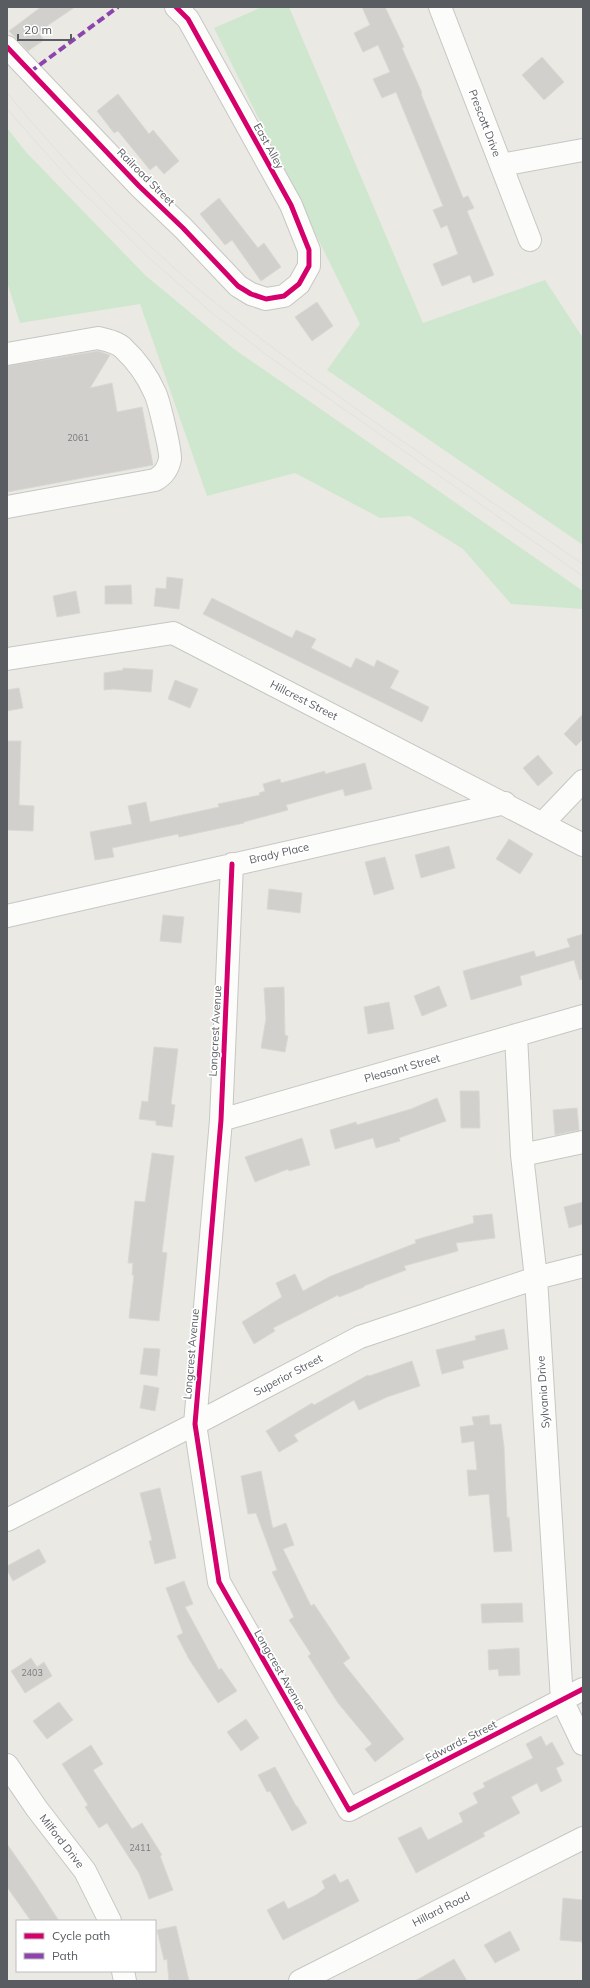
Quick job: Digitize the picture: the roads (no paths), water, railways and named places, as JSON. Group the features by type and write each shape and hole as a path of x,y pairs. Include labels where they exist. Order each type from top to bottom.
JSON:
{"street":[{"name":"East Alley","path":"176,7 188,19 291,205 308,250 309,266 303,278 299,284 284,296"},
{"name":"Prescott Drive","path":"440,7 530,240"},
{"name":"Railroad Street","path":"7,47 139,186 183,228 238,286 251,294 266,299 284,296"},
{"path":"501,165 583,150"},
{"path":"7,354 98,338 108,340 123,348 141,370 155,394 170,457 162,477 155,480 7,507"},
{"name":"Hillcrest Street","path":"7,659 173,633 506,803 583,844"},
{"path":"543,824 583,781"},
{"name":"Brady Place","path":"7,916 506,803"},
{"name":"Longcrest Avenue","path":"232,864 221,1120 195,1424 219,1582 349,1810"},
{"name":"Pleasant Street","path":"221,1120 583,1016"},
{"name":"Sylvania Drive","path":"516,1035 522,1154 536,1278 562,1700 583,1744"},
{"path":"522,1154 583,1142"},
{"name":"Superior Street","path":"7,1520 195,1424 360,1337 536,1278 583,1266"},
{"name":"Edwards Street","path":"349,1810 583,1689"},
{"name":"Milford Drive","path":"7,1765 37,1809 85,1871 110,1920"},
{"name":"Hillard Road","path":"300,1981 583,1838"}],"tram line":[{"path":"7,93 105,202 185,278 213,301 257,336 349,404 583,564"},
{"path":"7,109 71,181 148,257 212,313 268,356 583,576"}]}
